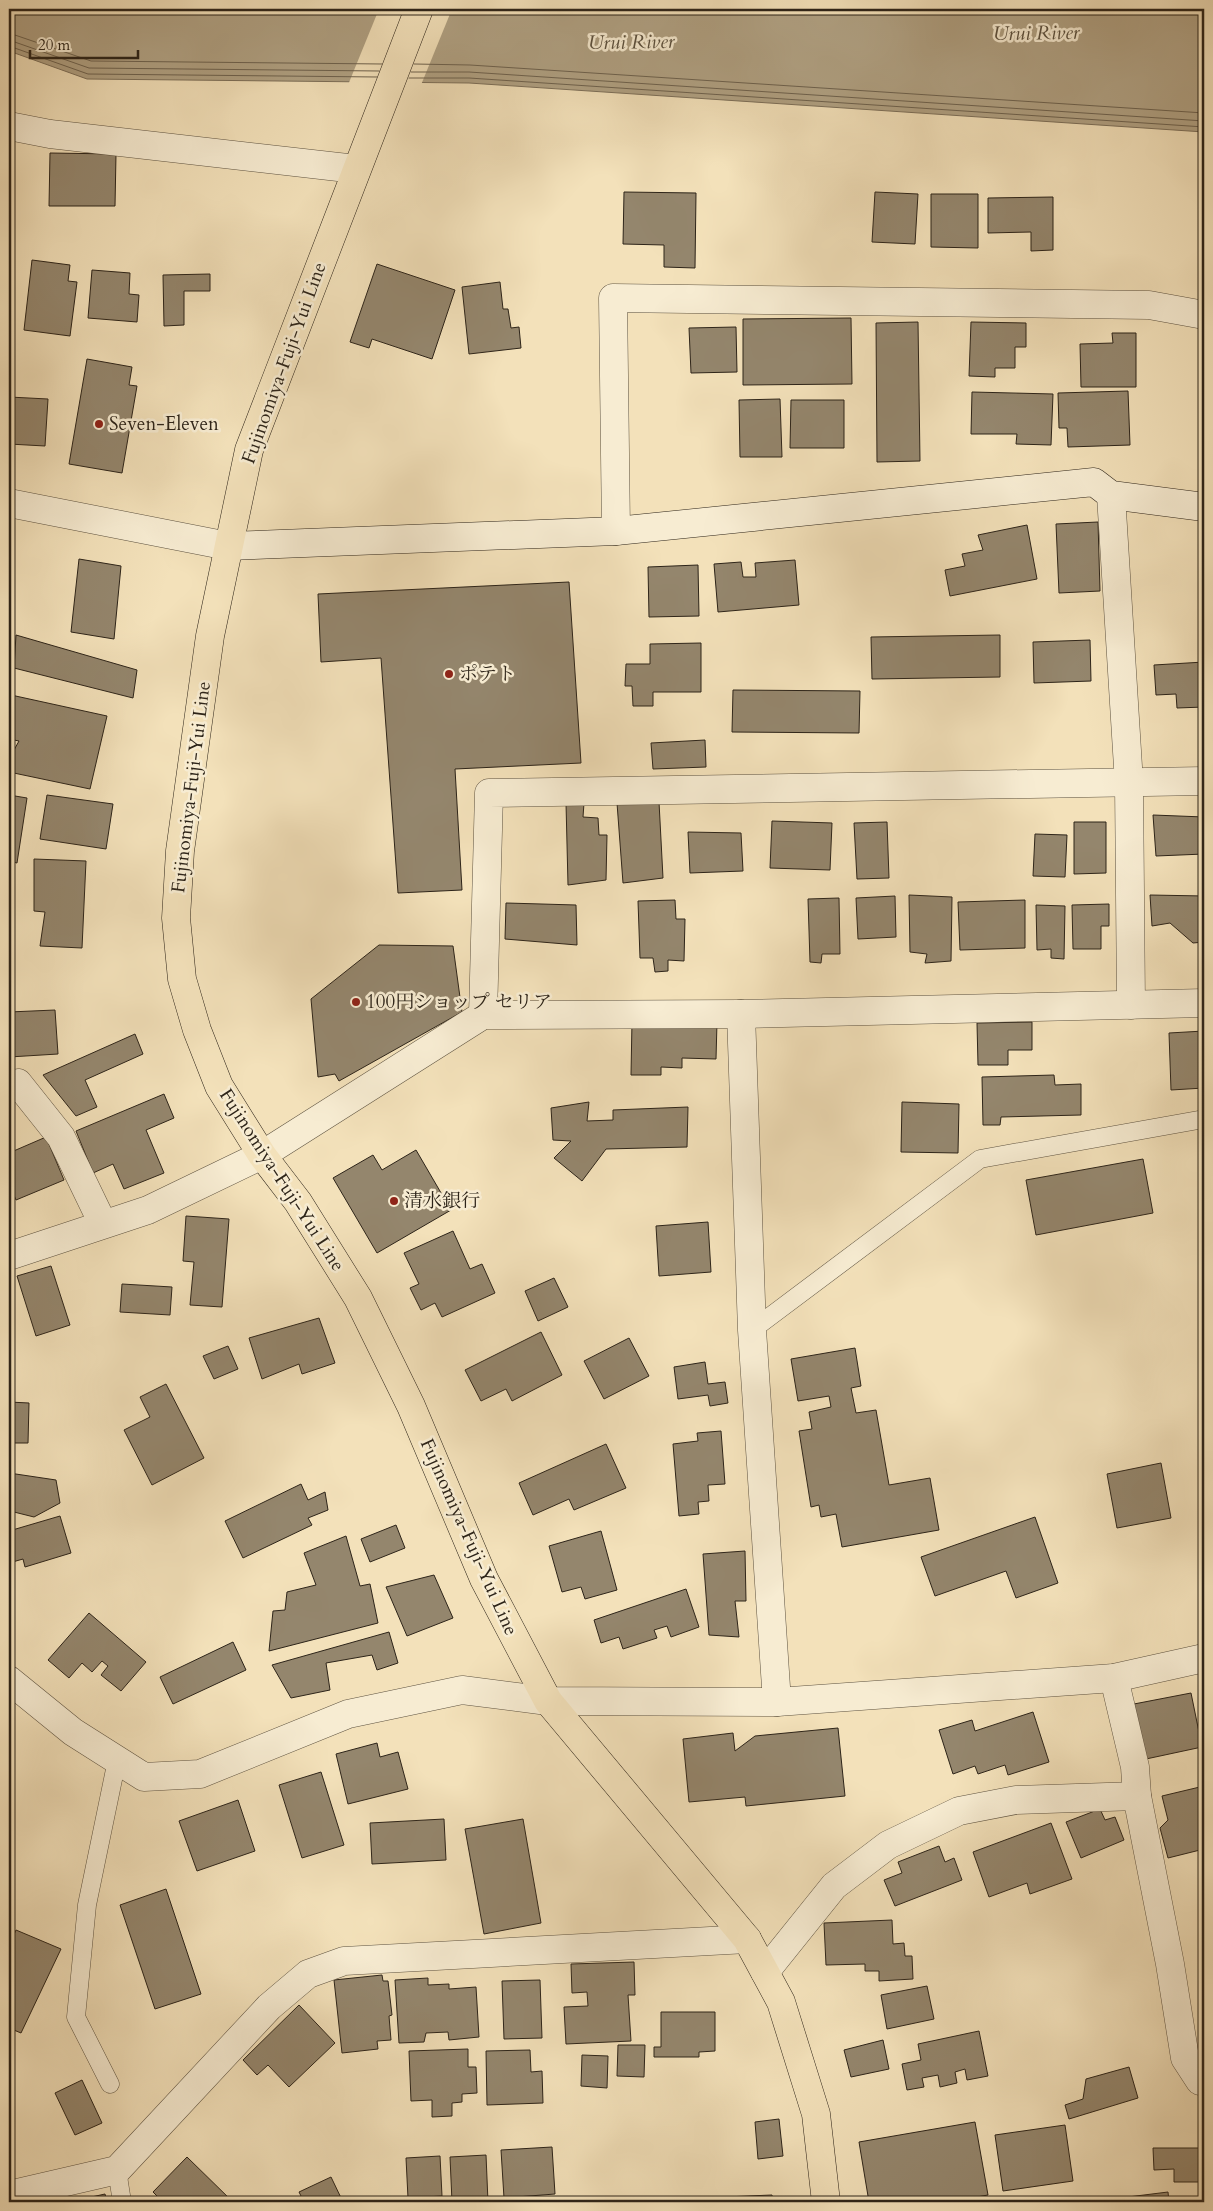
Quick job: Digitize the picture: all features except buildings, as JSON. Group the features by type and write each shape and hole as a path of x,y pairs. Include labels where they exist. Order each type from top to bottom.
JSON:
{"main road":[{"name":"Fujinomiya-Fuji-Yui Line","path":"419,9 249,450 210,636 180,851 176,918 182,979 197,1030 219,1086 262,1155 298,1202 358,1298 411,1406 484,1579 548,1701 747,1939 781,2002 816,2114 826,2202"}],"street":[{"path":"9,126 50,134 356,169"},
{"path":"616,531 613,298 1149,305 1204,315"},
{"path":"9,503 228,546 616,531 1094,482 1111,495 1204,507"},
{"path":"1111,495 1129,783 1131,1006"},
{"path":"483,1016 489,794 1204,781"},
{"path":"9,1256 148,1210 262,1155 483,1016 741,1014 1204,1003"},
{"path":"741,1014 752,1330 777,1702"},
{"path":"18,1083 61,1137 103,1224"},
{"path":"9,1680 73,1732 144,1777 200,1774 348,1714 462,1690 548,1701 777,1702 1114,1678 1204,1658"},
{"path":"1114,1678 1134,1767 1137,1796 1170,1964 1185,2058 1200,2081 1204,2080"},
{"path":"765,1972 834,1886 888,1845 959,1812 1016,1800 1137,1796"},
{"path":"9,2195 117,2170 269,2007 308,1974 326,1967 344,1961 747,1939"}],"lane":[{"path":"752,1330 980,1159 1204,1119"},
{"path":"110,2084 76,2017 87,1905 117,1760"},
{"path":"117,2170 122,2202"}],"water":[{"name":"Urui River","path":"9,9 1204,9 1204,132 469,83 87,79 9,51"}],"pier":[{"path":"379,9 452,9 421,85 348,85"}],"place":[{"name":"Seven-Eleven","path":"99,424"},
{"name":"ポテト","path":"449,674"},
{"name":"100円ショップ セリア","path":"356,1002"},
{"name":"清水銀行","path":"394,1201"}]}
